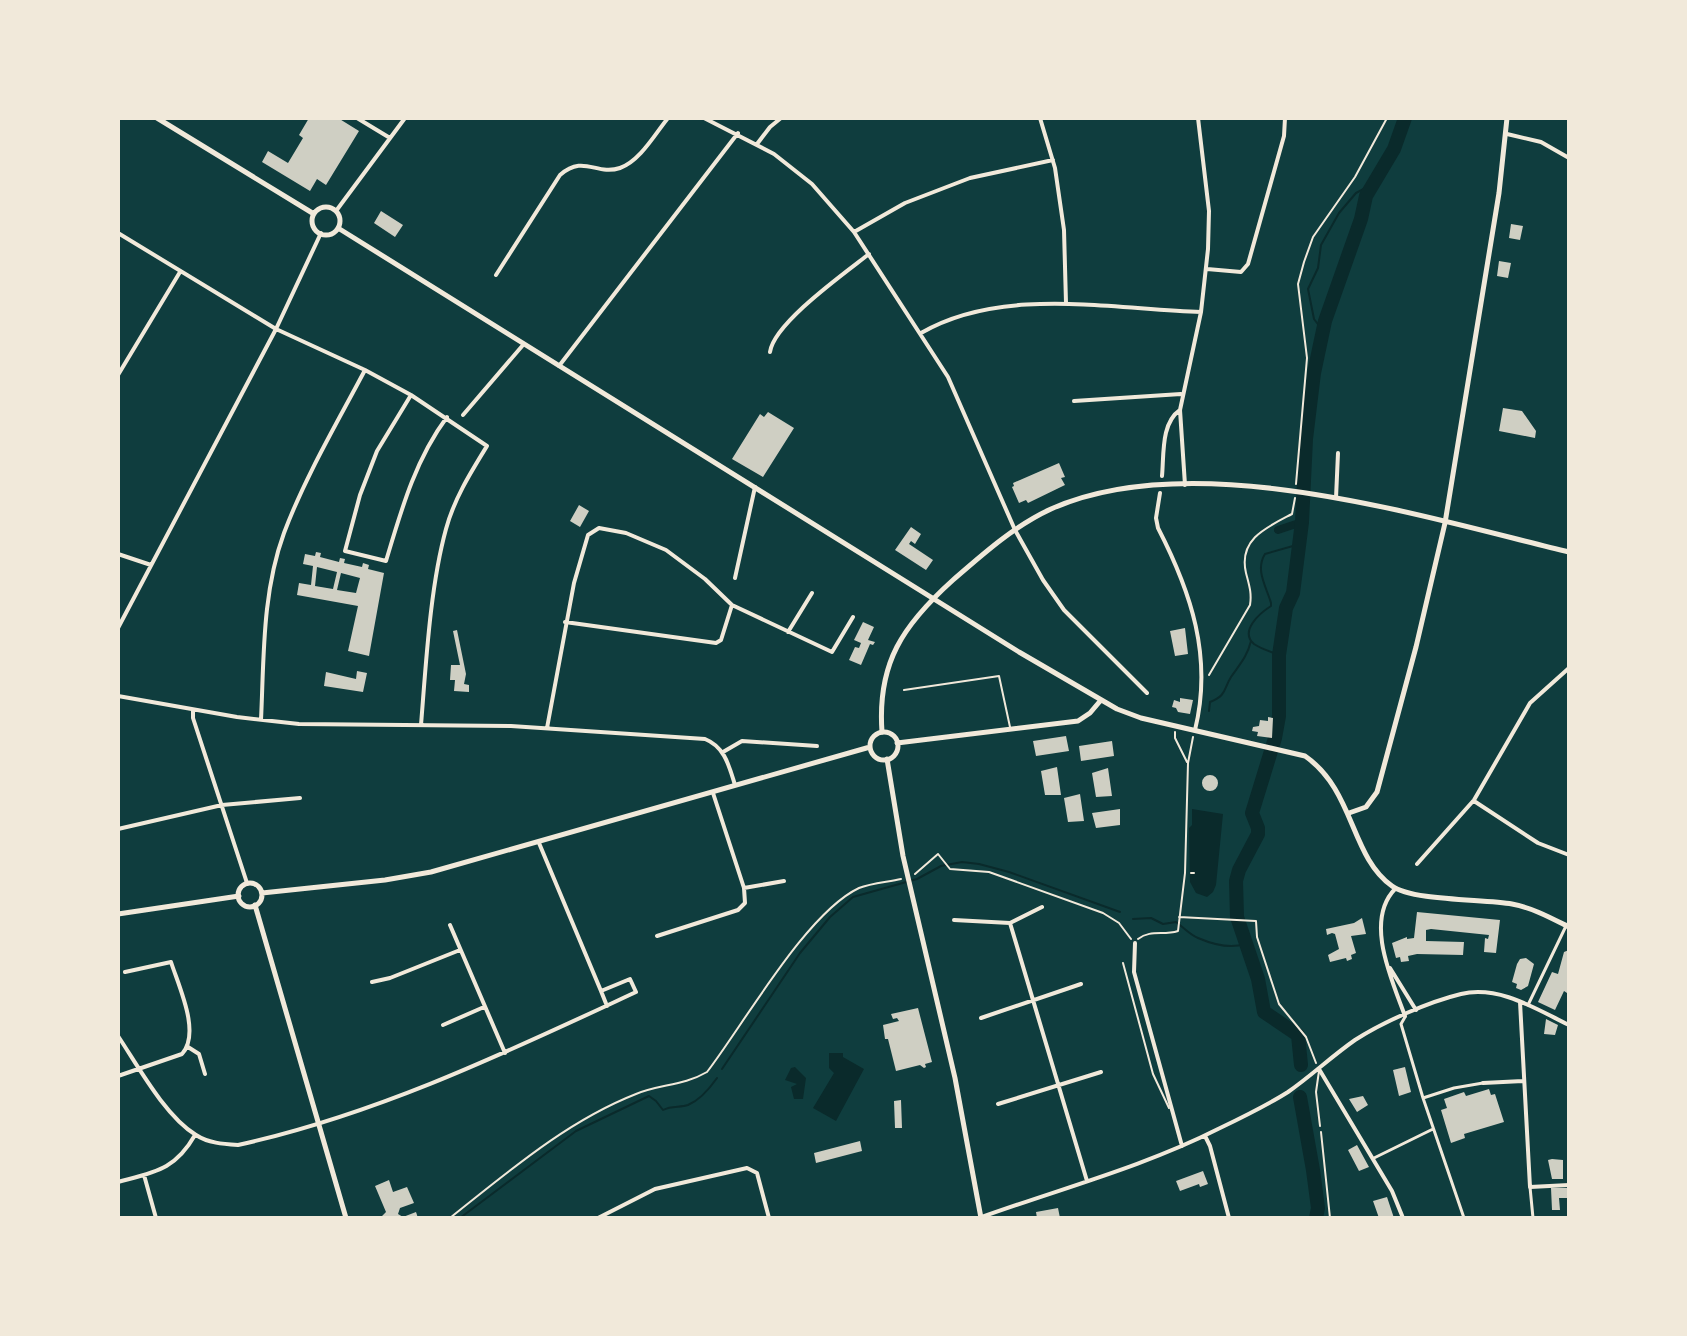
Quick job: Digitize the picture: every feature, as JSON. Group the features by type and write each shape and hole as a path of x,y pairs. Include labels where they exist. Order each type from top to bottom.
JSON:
{"main road":[{"path":"157,118 314,214"},
{"path":"1349,813 1366,807 1377,792 1445,523 1507,134 1507,118"},
{"path":"325,207 336,211 340,219 338,228 331,234 321,233 313,223 314,214 325,207"},
{"path":"338,228 1101,700 1141,718 1305,756 1334,785 1372,867 1395,889 1511,904 1567,926"},
{"path":"882,732 882,694 893,655 907,626 933,598 1015,530 1051,509 1095,494 1185,485 1285,490 1336,498 1569,552"},
{"path":"897,743 1078,721 1101,700"},
{"path":"882,732 893,736 897,743 894,754 887,759 878,758 870,747 874,736 882,732"},
{"path":"262,893 431,872 870,747"},
{"path":"887,759 892,802 955,1078 980,1218"},
{"path":"247,883 257,885 262,893 261,900 255,905 245,905 239,896 241,888 247,883"},
{"path":"118,914 239,896"},
{"path":"255,905 346,1218"}],"street":[{"path":"357,118 390,138"},
{"path":"336,211 405,118"},
{"path":"496,275 560,175 573,165 613,169 628,164 668,118"},
{"path":"704,118 774,154 812,184 854,232 948,377 1015,530 1043,580 1064,610 1147,693"},
{"path":"757,144 781,118"},
{"path":"1040,118 1053,160 1064,230 1066,303"},
{"path":"1185,485 1181,394 1201,312 1207,269 1209,211 1198,118"},
{"path":"1207,269 1241,272 1248,264 1281,150 1285,118"},
{"path":"559,367 738,133"},
{"path":"1507,134 1541,142 1569,158"},
{"path":"854,232 905,203 970,178 1053,160"},
{"path":"118,233 276,329 411,395 487,446 458,496 446,528 421,725"},
{"path":"118,628 276,329 321,233"},
{"path":"770,352 771,342 802,308 870,254"},
{"path":"118,375 180,272"},
{"path":"921,333 980,309 1066,303 1201,312"},
{"path":"463,415 523,345"},
{"path":"261,720 266,610 284,534 311,473 365,370"},
{"path":"1074,401 1181,394"},
{"path":"411,395 377,451 360,495 345,551 386,561 406,496 430,440 447,417"},
{"path":"1162,476 1168,425 1172,416 1180,410"},
{"path":"1336,498 1338,453"},
{"path":"735,578 755,487"},
{"path":"1160,493 1156,518 1158,528 1184,588 1202,651 1202,681 1195,731"},
{"path":"547,728 565,622 588,535 605,527 646,541 676,556 732,605 832,652 853,617"},
{"path":"118,554 151,565"},
{"path":"788,632 812,593"},
{"path":"565,622 716,643 721,640 732,605"},
{"path":"1417,864 1474,800 1530,703 1569,668"},
{"path":"118,696 299,724 547,728 705,739 723,752 736,787"},
{"path":"193,710 247,883"},
{"path":"723,752 742,741 817,746"},
{"path":"657,936 738,910 745,903 744,888 713,793"},
{"path":"118,829 222,805 300,798"},
{"path":"1474,800 1538,843 1569,855"},
{"path":"539,843 607,1006"},
{"path":"744,888 784,881"},
{"path":"1395,889 1385,900 1381,923 1387,963 1405,1016 1401,1024 1423,1098 1464,1218"},
{"path":"954,920 1010,923 1042,907"},
{"path":"1010,923 1087,1181"},
{"path":"450,925 505,1053"},
{"path":"1528,1005 1567,926"},
{"path":"1135,943 1134,972 1182,1146"},
{"path":"372,982 460,950"},
{"path":"118,1076 182,1054 188,1047 191,1030 171,962 125,972"},
{"path":"1387,963 1416,1010"},
{"path":"118,1036 176,1118 195,1135 214,1143 238,1145 415,1091 636,992 630,979 601,991"},
{"path":"981,1018 1081,984"},
{"path":"980,1218 1205,1136 1282,1096 1355,1040 1416,1010 1461,994 1485,991 1528,1005 1569,1025"},
{"path":"1520,1002 1533,1218"},
{"path":"443,1025 484,1007"},
{"path":"188,1047 199,1054 205,1074"},
{"path":"1319,1069 1374,1158 1403,1218"},
{"path":"998,1104 1058,1088 1101,1072"},
{"path":"1423,1098 1483,1083 1523,1081"},
{"path":"1374,1158 1433,1129"},
{"path":"118,1180 160,1171 176,1162 195,1135"},
{"path":"1205,1136 1229,1218"},
{"path":"598,1218 655,1189 747,1168 757,1173 769,1218"},
{"path":"144,1175 156,1218"},
{"path":"1530,1187 1569,1185"}],"lane":[{"path":"904,690 999,676 1010,728"},
{"path":"1123,963 1153,1074 1165,1102 1175,1115"},
{"path":"1319,1069 1316,1092 1320,1126"}],"path":[{"path":"1202,681 1250,605 1245,562 1249,543 1261,530 1292,514 1295,508 1299,424 1307,358 1298,284 1307,248 1355,177 1387,118"},
{"path":"944,861 946,867 989,872 1103,913 1119,923 1135,943 1147,933 1178,931 1185,873 1188,763 1195,731"},
{"path":"1175,732 1188,763"},
{"path":"450,1218 519,1163 580,1123 638,1093 691,1081 707,1072 810,929 836,903 861,887"},
{"path":"1178,919 1256,921 1257,937 1279,1004 1306,1037 1319,1069"},
{"path":"1320,1126 1330,1218"}],"water":[{"path":"1192,809 1223,814 1216,885 1207,897 1196,893 1190,882 1189,828 1192,825"},
{"path":"829,1053 843,1053 843,1057 864,1069 836,1121 813,1108 834,1073 829,1068"},
{"path":"795,1067 806,1078 803,1099 794,1099 791,1087 797,1084 785,1080 791,1068"}],"building":[{"path":"309,118 338,118 359,131 326,185 317,179 310,191 262,162 268,151 288,163 303,138 299,135"},
{"path":"381,211 403,225 395,237 374,223"},
{"path":"1511,224 1523,226 1520,240 1509,238"},
{"path":"1499,261 1511,263 1508,278 1497,276"},
{"path":"1503,408 1522,411 1536,431 1535,438 1499,431"},
{"path":"768,412 794,428 763,477 732,459 760,414 764,417"},
{"path":"1059,463 1065,485 1028,503 1026,500 1019,503 1013,483"},
{"path":"579,505 589,511 580,527 570,521"},
{"path":"911,527 921,534 915,544 911,541 909,544 933,560 926,570 895,550"},
{"path":"316,552 321,553 320,557 339,562 340,558 345,559 344,563 362,567 363,563 369,565 368,569 384,573 369,656 348,651 358,606 297,595 299,583 311,585 313,566 303,564 305,554 315,556","holes":["317,567 337,572 333,589 315,586","341,573 360,578 356,593 337,590"]},
{"path":"863,622 874,627 868,640 875,642 870,644 861,665 849,660 855,647 859,648 861,643 854,640"},
{"path":"1185,628 1188,654 1175,656 1170,631"},
{"path":"457,630 466,674 464,684 469,685 469,692 454,691 455,680 450,680 451,665 460,665 453,631"},
{"path":"357,671 367,673 363,692 324,686 326,672 356,679"},
{"path":"1180,698 1193,700 1190,714 1178,712 1172,707 1174,700 1180,702"},
{"path":"1268,717 1273,718 1272,738 1257,736 1258,732 1252,731 1253,727 1259,726 1260,720 1268,721"},
{"path":"1066,736 1069,751 1036,756 1033,741"},
{"path":"1112,741 1114,756 1081,761 1079,746"},
{"path":"1057,767 1061,795 1045,795 1041,771"},
{"path":"1108,768 1112,796 1096,797 1092,773"},
{"path":"1210,775 1216,777 1216,789 1210,791 1204,789 1202,783 1204,777"},
{"path":"1080,794 1084,821 1068,822 1064,798"},
{"path":"1120,809 1120,825 1096,828 1092,813"},
{"path":"1417,912 1500,920 1496,953 1484,952 1485,938 1488,939 1489,935 1431,929 1426,930 1426,941 1464,942 1463,955 1417,954 1408,956 1409,961 1401,962 1400,957 1396,958 1392,943 1407,937 1414,938"},
{"path":"1362,918 1366,934 1351,936 1356,953 1351,955 1352,959 1330,962 1328,955 1339,949 1335,934 1327,935 1326,929 1354,923"},
{"path":"1569,950 1569,989 1567,993 1564,991 1555,1010 1538,1002 1552,972 1558,974 1564,952"},
{"path":"1526,958 1534,964 1528,986 1521,990 1512,982 1517,964 1520,959"},
{"path":"918,1008 932,1062 925,1064 924,1068 920,1065 896,1071 883,1025 899,1021 893,1019 891,1014"},
{"path":"1546,1019 1558,1025 1555,1035 1544,1034"},
{"path":"1405,1067 1411,1092 1399,1096 1393,1070"},
{"path":"1489,1089 1491,1095 1495,1094 1504,1122 1464,1134 1465,1138 1451,1143 1441,1110 1447,1108 1444,1099 1464,1092 1466,1096"},
{"path":"1363,1096 1368,1105 1357,1112 1349,1099"},
{"path":"901,1100 902,1128 895,1128 894,1101"},
{"path":"860,1141 862,1151 816,1163 814,1153"},
{"path":"1357,1145 1369,1167 1359,1171 1348,1150"},
{"path":"1548,1160 1563,1160 1563,1179 1552,1179"},
{"path":"1203,1171 1208,1184 1180,1191 1176,1181"},
{"path":"389,1180 393,1192 407,1187 414,1203 400,1208 398,1214 403,1217 416,1212 418,1218 380,1218 386,1212 375,1186"},
{"path":"1551,1188 1569,1188 1569,1198 1559,1198 1560,1210 1552,1210"},
{"path":"1387,1197 1394,1218 1379,1218 1373,1201"},
{"path":"1058,1208 1060,1218 1037,1218 1036,1212"}],"waterway":[{"path":"1301,1065 1298,1035 1264,1012 1258,979 1237,917 1236,881 1258,834 1252,813 1279,716 1279,655 1286,608 1293,593 1302,522 1306,439 1314,373 1325,321 1361,219 1366,196 1394,149 1405,118"},
{"path":"1323,331 1314,319 1308,289 1318,268 1321,245 1339,213 1356,193 1373,184"},
{"path":"1278,530 1302,522"},
{"path":"1279,655 1254,644 1249,634 1257,618 1271,606 1262,578 1262,560 1265,554 1300,544"},
{"path":"1209,711 1210,702 1224,692 1251,641"},
{"path":"722,1069 800,953 830,917 853,897 917,879 941,866 962,862 1009,872 1120,912"},
{"path":"1133,919 1151,918 1163,924 1176,922 1192,935 1209,942 1227,946 1245,944"},
{"path":"460,1218 576,1131 649,1096 663,1110 688,1105 701,1097 717,1078"},
{"path":"1300,1097 1313,1170 1318,1208 1316,1218"}]}
